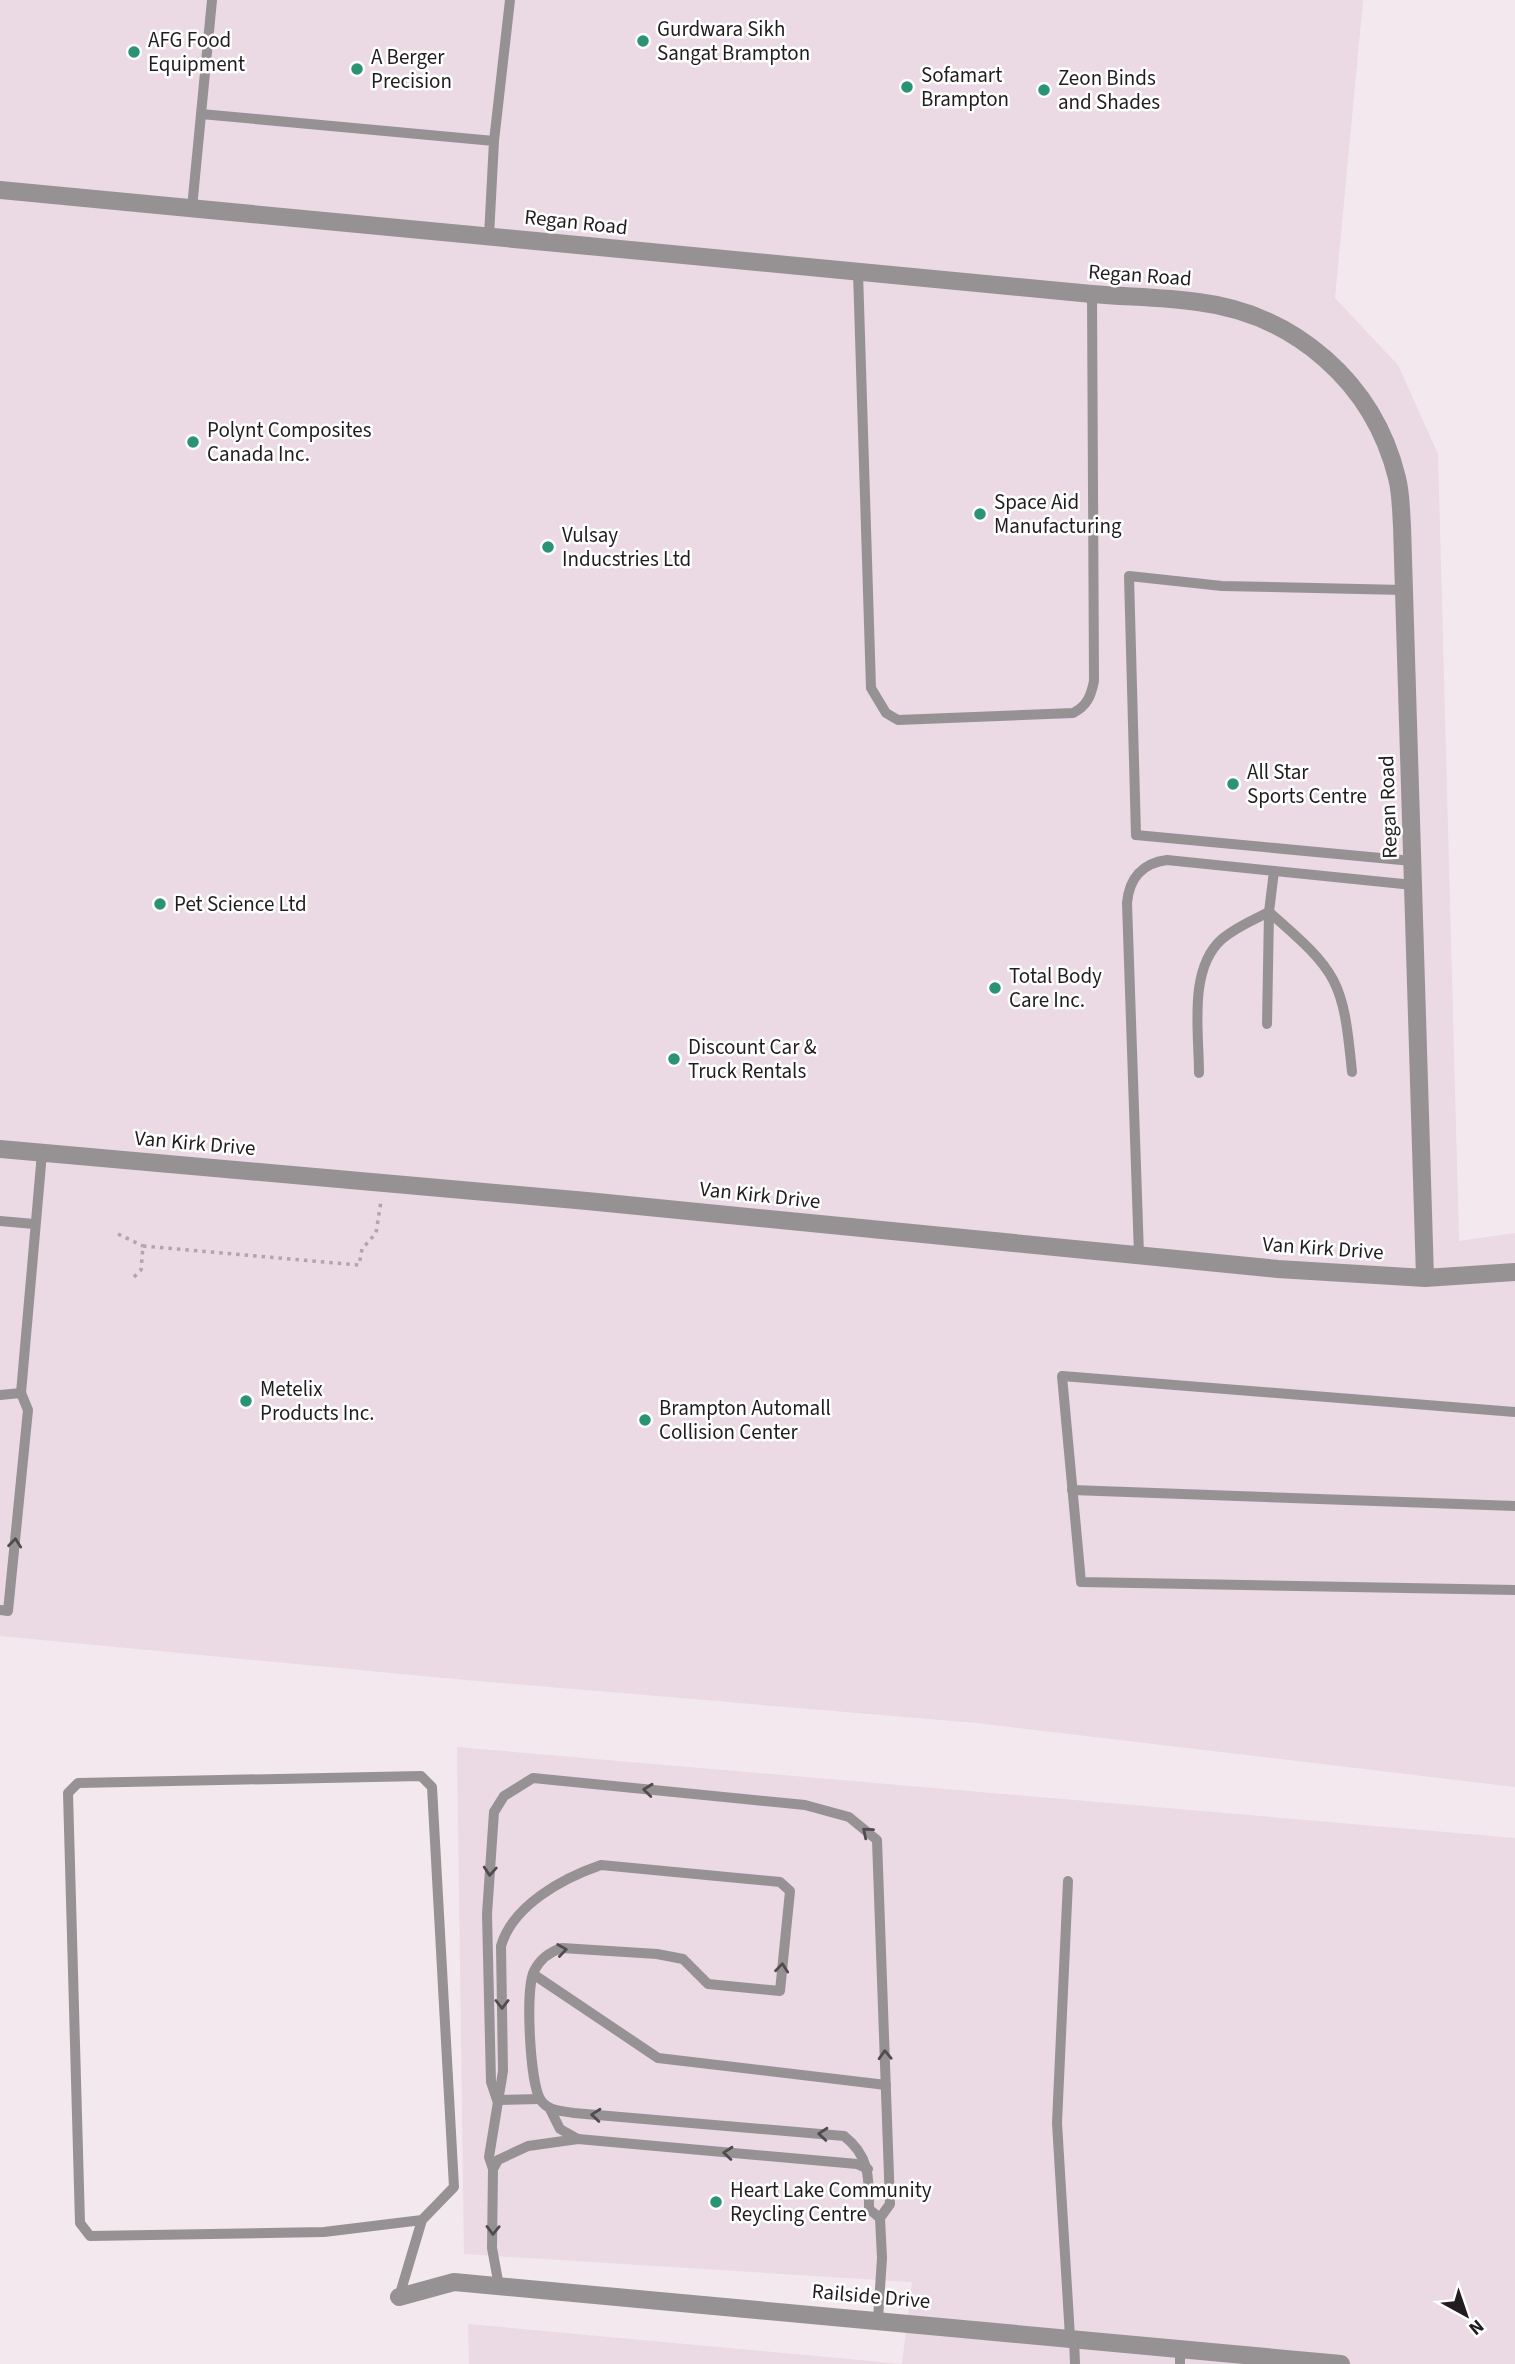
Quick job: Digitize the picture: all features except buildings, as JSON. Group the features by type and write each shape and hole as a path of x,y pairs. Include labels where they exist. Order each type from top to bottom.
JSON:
{"street":[{"name":"Regan Road","path":"0,190 1198,302 1259,317 1307,343 1343,373 1370,412 1398,479 1404,590 1425,1278"},
{"name":"Van Kirk Drive","path":"0,1149 385,1183 1278,1269 1425,1278 1515,1272"},
{"name":"Railside Drive","path":"399,2297 454,2282 1072,2337 1180,2356 1340,2364"}],"lane":[{"path":"191,208 212,0"},
{"path":"489,236 495,141 510,0"},
{"path":"201,114 495,141"},
{"path":"858,272 871,688 881,707 898,720 1073,713 1083,708 1091,695 1094,681 1092,294"},
{"path":"1404,590 1222,586 1129,576 1136,835 1412,861"},
{"path":"1139,1255 1128,889 1143,868 1167,860 1413,885"},
{"path":"1267,1024 1269,912 1274,871"},
{"path":"1269,912 1316,954 1337,983 1347,1020 1352,1072"},
{"path":"1199,1073 1199,1009 1208,957 1223,938 1269,912"},
{"path":"4,1610 28,1410 21,1393 42,1153"},
{"path":"0,1221 34,1224"},
{"path":"1515,1412 1062,1376 1081,1582 1515,1590"},
{"path":"0,1395 21,1393"},
{"path":"1072,1490 1515,1506"},
{"path":"399,2297 422,2220 454,2188 432,1787 421,1776 78,1783 68,1793 80,2223 90,2236 324,2232 422,2220"},
{"path":"496,2101 491,2082 487,1914 494,1812 503,1796 533,1779 805,1805 849,1817 877,1840 890,2204 880,2218 882,2258 878,2319"},
{"path":"499,2286 492,2248 493,2169 489,2157 503,2071 501,1946 504,1936 524,1909 575,1874 601,1865 761,1878 780,1882 790,1891 780,1991 708,1984 682,1959 644,1953 562,1948 544,1958 533,1973 530,1989 533,2067 540,2099 550,2109 561,2129 578,2139"},
{"path":"1068,1881 1056,2123 1075,2364"},
{"path":"533,1973 658,2058 886,2085"},
{"path":"496,2101 540,2099"},
{"path":"550,2109 844,2136 863,2155 868,2169 869,2209 880,2218"},
{"path":"493,2169 498,2160 528,2146 578,2139 857,2164 868,2169"}],"path":[{"path":"118,1234 143,1246 359,1265 362,1249 376,1233 385,1183"},
{"path":"134,1277 141,1270 143,1246"}],"shaded area":[{"path":"0,0 1363,0 1335,298 1398,365 1438,454 1459,1241 1515,1233 1515,1787 977,1723 466,1680 0,1636"},
{"path":"457,1747 1515,1838 1515,2364 902,2364 912,2282 464,2254"},
{"path":"468,2324 902,2364 469,2364"}],"place":[{"name":"Gurdwara Sikh Sangat Brampton","path":"643,41"},
{"name":"AFG Food Equipment","path":"134,52"},
{"name":"A Berger Precision","path":"357,69"},
{"name":"Sofamart Brampton","path":"907,87"},
{"name":"Zeon Binds and Shades","path":"1044,90"},
{"name":"Polynt Composites Canada Inc.","path":"193,442"},
{"name":"Space Aid Manufacturing","path":"980,514"},
{"name":"Vulsay Inducstries Ltd","path":"548,547"},
{"name":"All Star Sports Centre","path":"1233,784"},
{"name":"Pet Science Ltd","path":"160,904"},
{"name":"Total Body Care Inc.","path":"995,988"},
{"name":"Discount Car & Truck Rentals","path":"674,1059"},
{"name":"Metelix Products Inc.","path":"246,1401"},
{"name":"Brampton Automall Collision Center","path":"645,1420"},
{"name":"Heart Lake Community Reycling Centre","path":"716,2202"}]}
